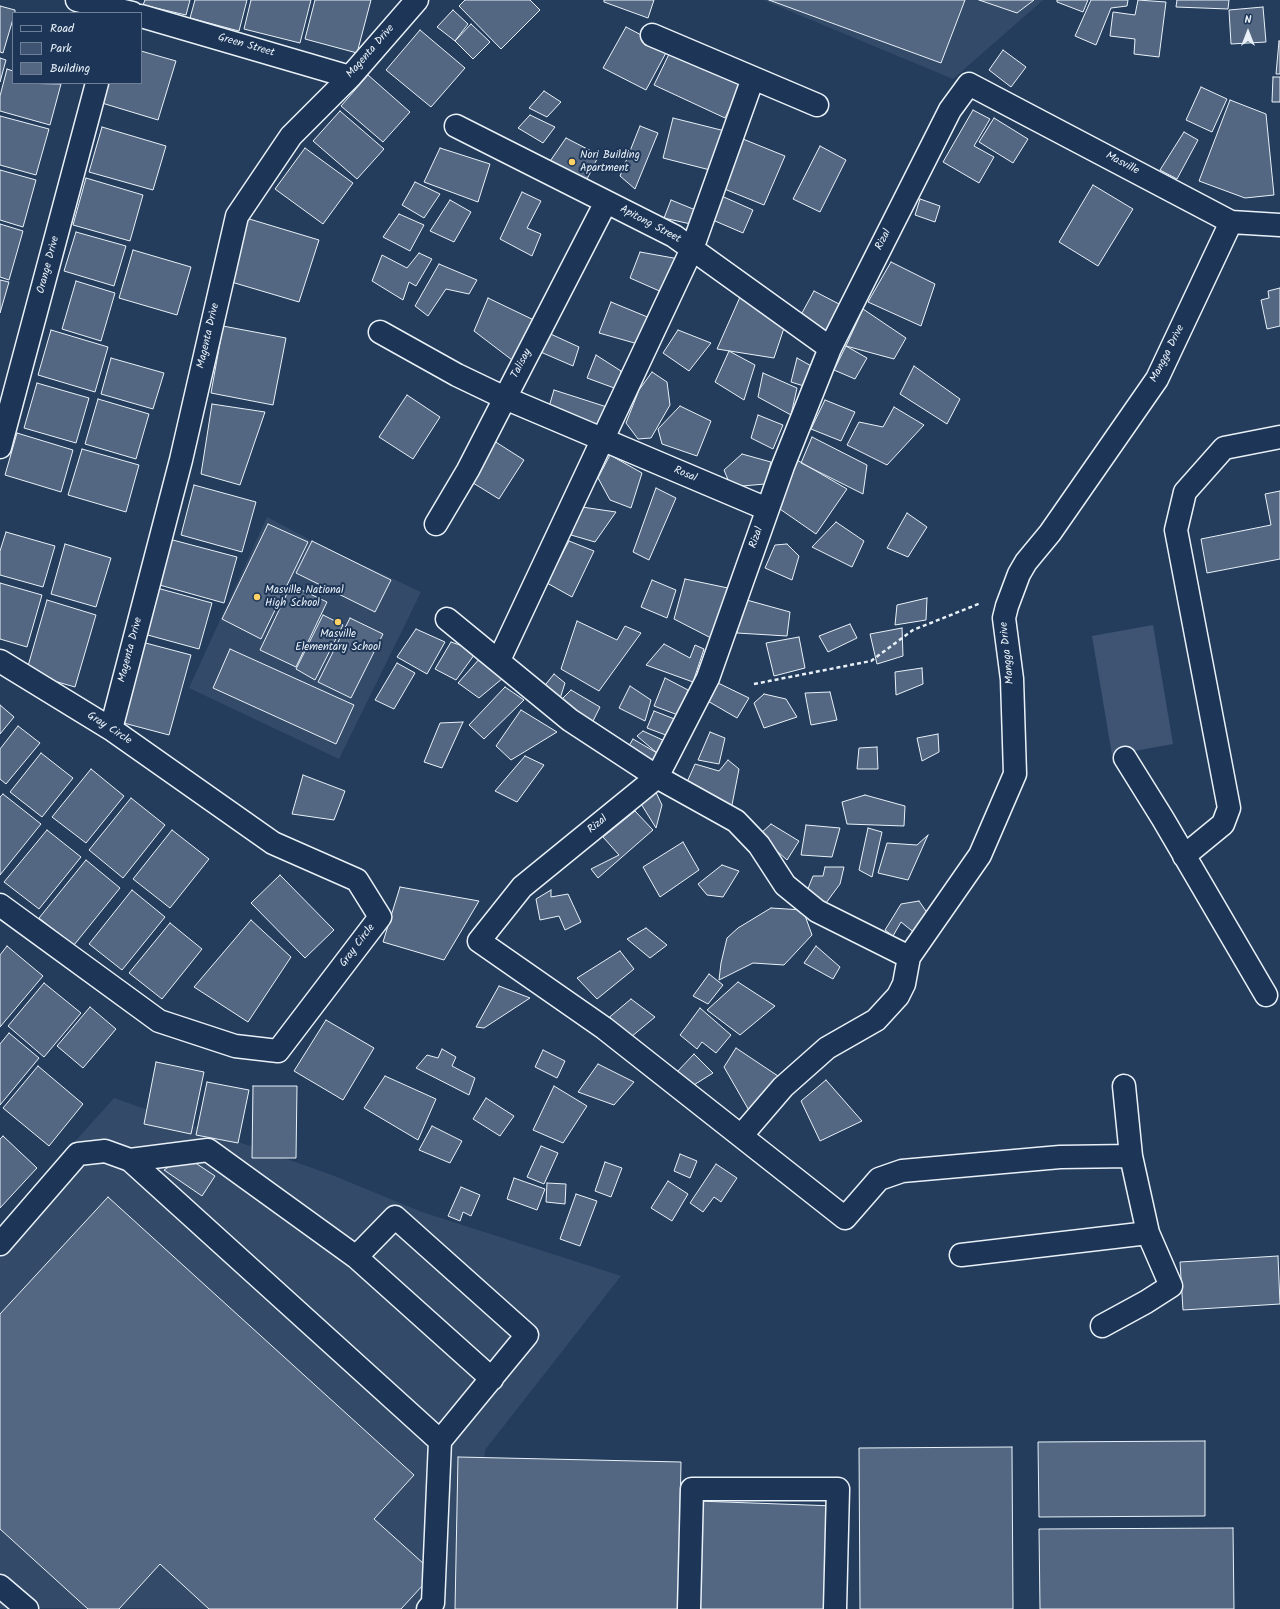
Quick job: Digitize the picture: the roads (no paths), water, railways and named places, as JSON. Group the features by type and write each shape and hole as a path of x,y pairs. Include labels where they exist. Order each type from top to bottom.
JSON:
{"street":[{"path":"77,0 122,12"},
{"name":"Magenta Drive","path":"110,729 181,460 237,216 291,136 350,76 417,0"},
{"name":"Green Street","path":"142,16 350,76"},
{"path":"652,35 817,105"},
{"path":"498,660 603,441 692,249 754,78"},
{"name":"Orange Drive","path":"0,447 97,84"},
{"name":"Masville","path":"970,84 1231,222 1280,225"},
{"name":"Rizal","path":"741,1136 604,1028 479,941 522,887 657,777 708,678 782,466 830,348 950,110 970,84"},
{"name":"Apitong Street","path":"456,126 674,236 830,348"},
{"name":"Talisay","path":"436,524 468,470 606,202"},
{"name":"Mangga Drive","path":"741,1136 783,1087 827,1048 876,1020 898,996 904,984 909,957 980,855 1015,774 1012,679 1004,618 1006,606 1019,574 1026,562 1050,533 1157,379 1231,222"},
{"name":"Rosal","path":"380,332 457,375 505,398 603,441 767,509"},
{"path":"1184,856 1223,824 1229,808 1176,530 1185,492 1224,448 1280,437"},
{"path":"446,619 570,720 657,777 736,821 759,845 785,885 817,911 909,957"},
{"name":"Gray Circle","path":"0,661 110,729 273,843 356,880 380,917 278,1051 235,1046 159,1021 0,905"},
{"path":"1125,758 1163,818 1266,996"},
{"path":"1102,1326 1146,1302 1170,1286 1148,1233 1131,1156 1124,1086"},
{"path":"741,1136 845,1218 879,1179 902,1172 1060,1157 1131,1156"},
{"path":"130,1160 208,1150 356,1257 492,1379"},
{"path":"0,1244 78,1154 105,1151 130,1160 440,1441"},
{"path":"356,1257 394,1217 527,1335 440,1441 433,1603 428,1609"},
{"path":"961,1255 1148,1233"},
{"path":"689,1609 692,1489 838,1489 835,1609"},
{"path":"0,1586 27,1609"}],"place":[{"name":"Nori Building Apartment","path":"572,162"},
{"name":"Masville National High School","path":"257,597"},
{"name":"Masville Elementary School","path":"338,622"}]}
